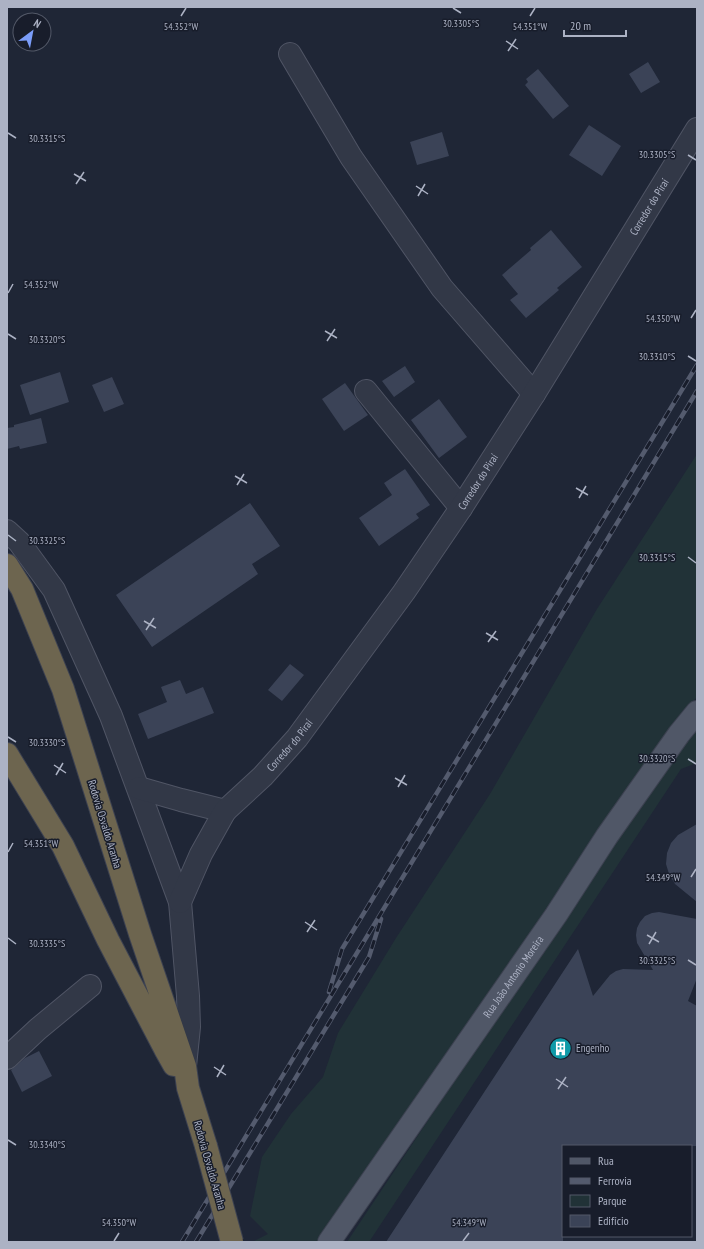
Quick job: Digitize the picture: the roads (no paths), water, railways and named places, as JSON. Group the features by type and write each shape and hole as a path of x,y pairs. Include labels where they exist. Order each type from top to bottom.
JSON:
{"highway":[{"name":"Rodovia Osvaldo Aranha","path":"7,565 22,589 63,689 140,934 185,1066 188,1088 206,1146 232,1242"},
{"name":"Rodovia Osvaldo Aranha","path":"7,754 63,846 108,940 165,1049 188,1088"}],"main road":[{"name":"Rua João Antonio Moreira","path":"329,1242 556,915 607,836 679,734 697,712"}],"street":[{"path":"290,54 351,157 442,288 534,394"},
{"name":"Corredor do Piraí","path":"180,902 201,854 225,810 262,776 297,738 404,592 461,508 534,394 697,129"},
{"path":"366,391 461,508"},
{"path":"7,530 19,542 54,590 111,716 180,902 190,1027 185,1066"},
{"path":"138,788 180,800 225,810"},
{"path":"7,1058 38,1029 90,986"}],"railway":[{"path":"329,992 342,949 697,365"},
{"path":"182,1242 697,391"},
{"path":"196,1242 369,957 381,919"}],"place":[{"name":"Engenho","path":"561,1048"}]}
